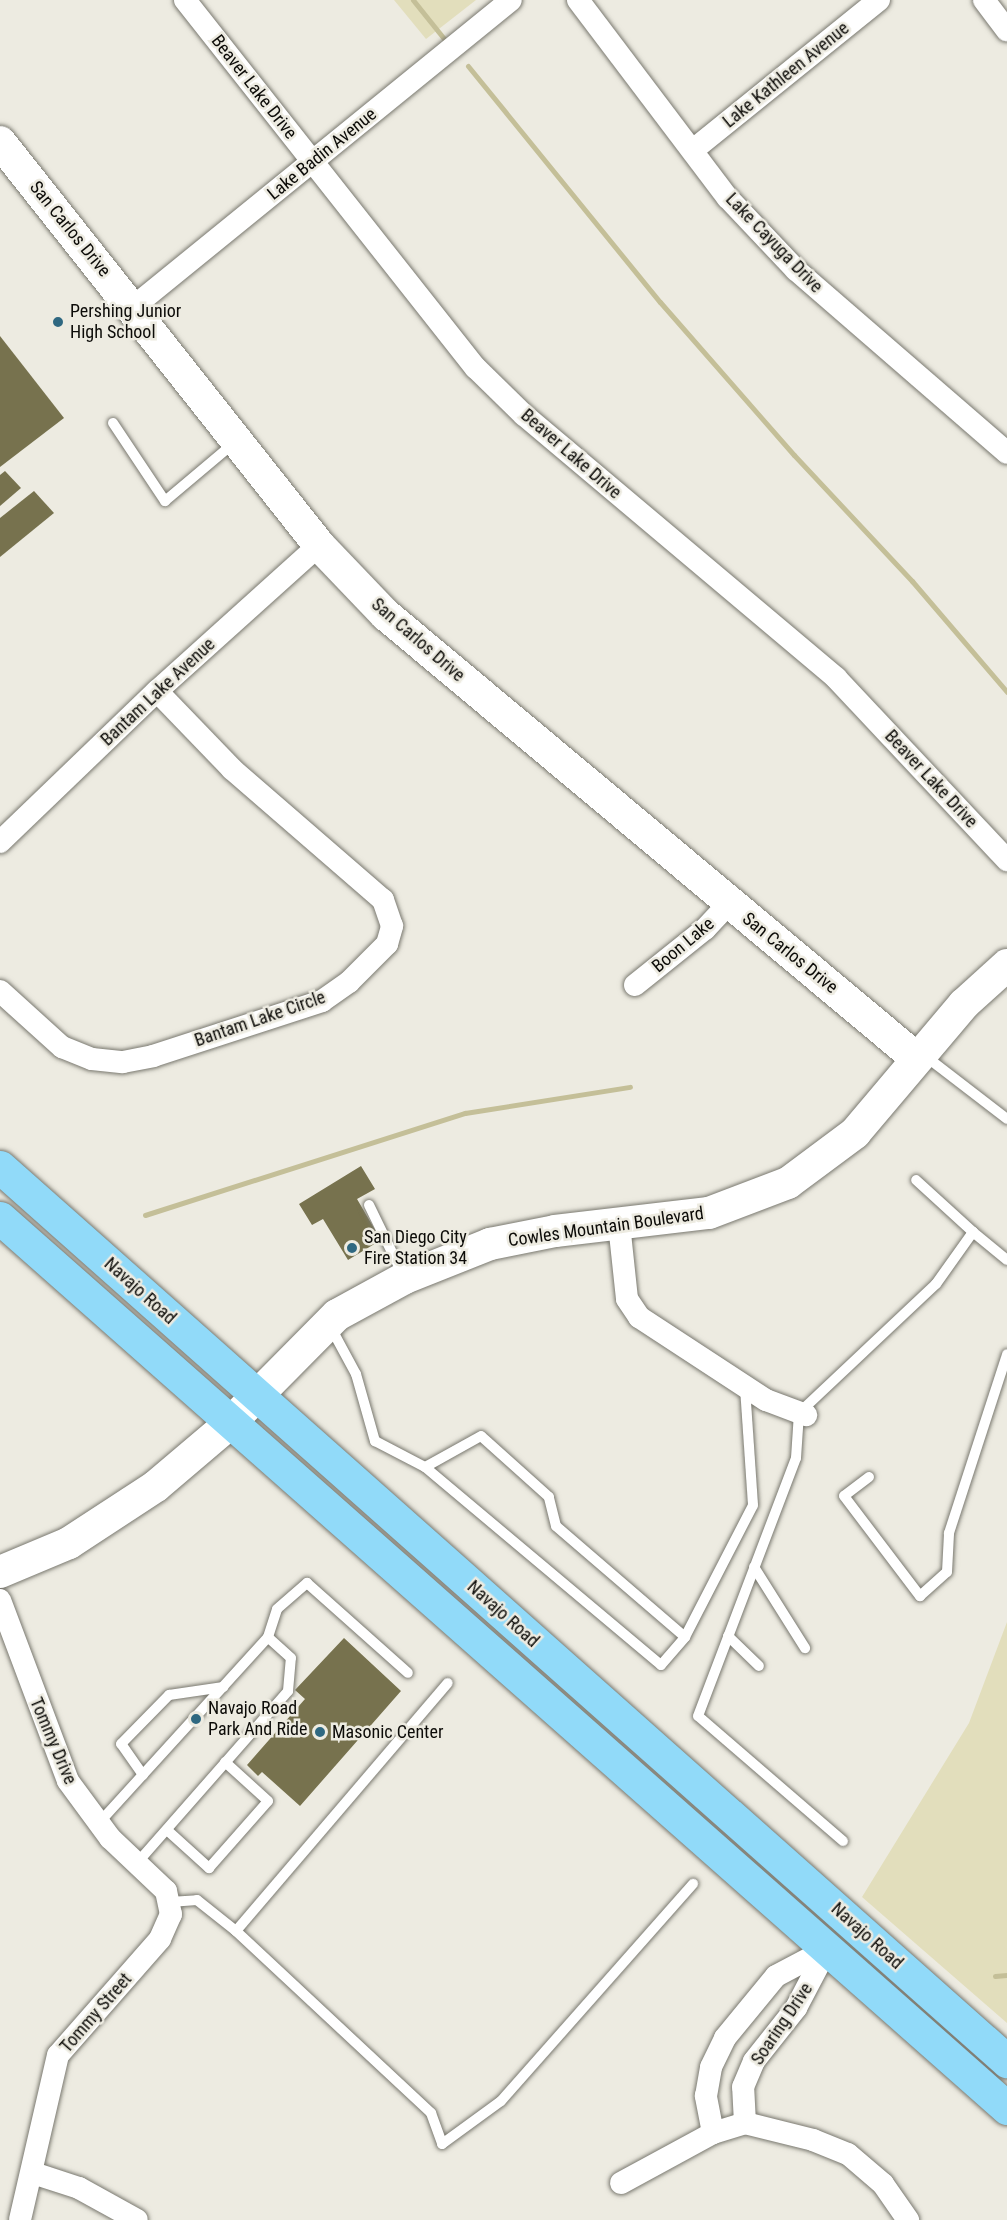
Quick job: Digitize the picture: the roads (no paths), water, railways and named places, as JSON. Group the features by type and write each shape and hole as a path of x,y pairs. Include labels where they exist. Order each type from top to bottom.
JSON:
{"main road":[{"name":"Navajo Road","path":"0,1167 1007,2061"},
{"name":"Navajo Road","path":"0,1218 229,1424 1007,2108"},
{"path":"827,1948 851,1949 948,2032 1007,2076"}],"street":[{"name":"Beaver Lake Drive","path":"185,0 476,368 539,428 836,678 1007,860"},
{"name":"Lake Badin Avenue","path":"132,308 511,0"},
{"name":"Lake Cayuga Drive","path":"578,0 728,198 796,270 1007,453"},
{"name":"Lake Kathleen Avenue","path":"693,150 879,0"},
{"path":"984,0 1007,30"},
{"name":"San Carlos Drive","path":"0,142 319,545 386,615 729,903 919,1056"},
{"name":"Bantam Lake Avenue","path":"0,842 157,691 319,545"},
{"name":"Bantam Lake Circle","path":"0,991 62,1047 92,1059 139,1060 322,1001 349,982 387,944 392,926 383,900 232,769 157,691"},
{"name":"Boon Lake","path":"634,985 705,929 729,903"},
{"name":"Cowles Mountain Boulevard","path":"0,1572 69,1543 156,1486 229,1424 328,1323 405,1278 490,1244 709,1213 788,1183 855,1132 964,1004 1007,965"},
{"path":"619,1224 627,1299 639,1317 745,1386 802,1414"},
{"name":"Tommy Drive","path":"0,1600 59,1762 98,1824 136,1863"},
{"path":"136,1863 166,1891 170,1902"},
{"name":"Tommy Street","path":"20,2220 33,2173 50,2077 58,2055 160,1939 167,1928 170,1902"},
{"name":"Soaring Drive","path":"713,2133 706,2096 711,2067 735,2025 776,1976 827,1948"},
{"name":"Soaring Drive","path":"745,2123 743,2087 764,2046 796,2008 827,1948"},
{"path":"735,2025 764,2046"},
{"path":"621,2183 713,2133 745,2123 813,2140 848,2154 883,2184 908,2220"},
{"path":"33,2173 79,2188 137,2220"}],"lane":[{"path":"113,423 165,501 237,440"},
{"path":"919,1056 1007,1119"},
{"path":"916,1180 1007,1260"},
{"path":"369,1205 405,1278"},
{"path":"843,1841 698,1716 795,1458 802,1414 936,1284 973,1232"},
{"path":"328,1323 356,1374 375,1441 425,1467 661,1665 685,1637 753,1505 745,1386"},
{"path":"869,1477 844,1496 920,1596 946,1572 949,1533 1007,1354"},
{"path":"425,1467 481,1436 549,1497 556,1526 685,1637"},
{"path":"754,1567 805,1648"},
{"path":"98,1824 268,1637 277,1609 307,1583 408,1673"},
{"path":"728,1636 759,1666"},
{"path":"136,1863 288,1691 291,1658 268,1637"},
{"path":"237,1931 448,1683"},
{"path":"143,1775 121,1744 169,1695 223,1687"},
{"path":"167,1830 209,1868 268,1801 225,1762"},
{"path":"170,1902 197,1900 237,1931 431,2113 442,2144 501,2101 693,1884"}],"waterway":[{"path":"413,0 445,40"},
{"path":"468,66 660,302 794,455 912,581 1007,692"},
{"path":"145,1215 465,1113 630,1087"},
{"path":"995,1976 1007,1975"}],"place":[{"name":"Pershing Junior High School","path":"58,322"},
{"name":"San Diego City Fire Station 34","path":"352,1248"},
{"name":"Navajo Road Park And Ride","path":"196,1719"},
{"name":"Masonic Center","path":"320,1732"}]}
